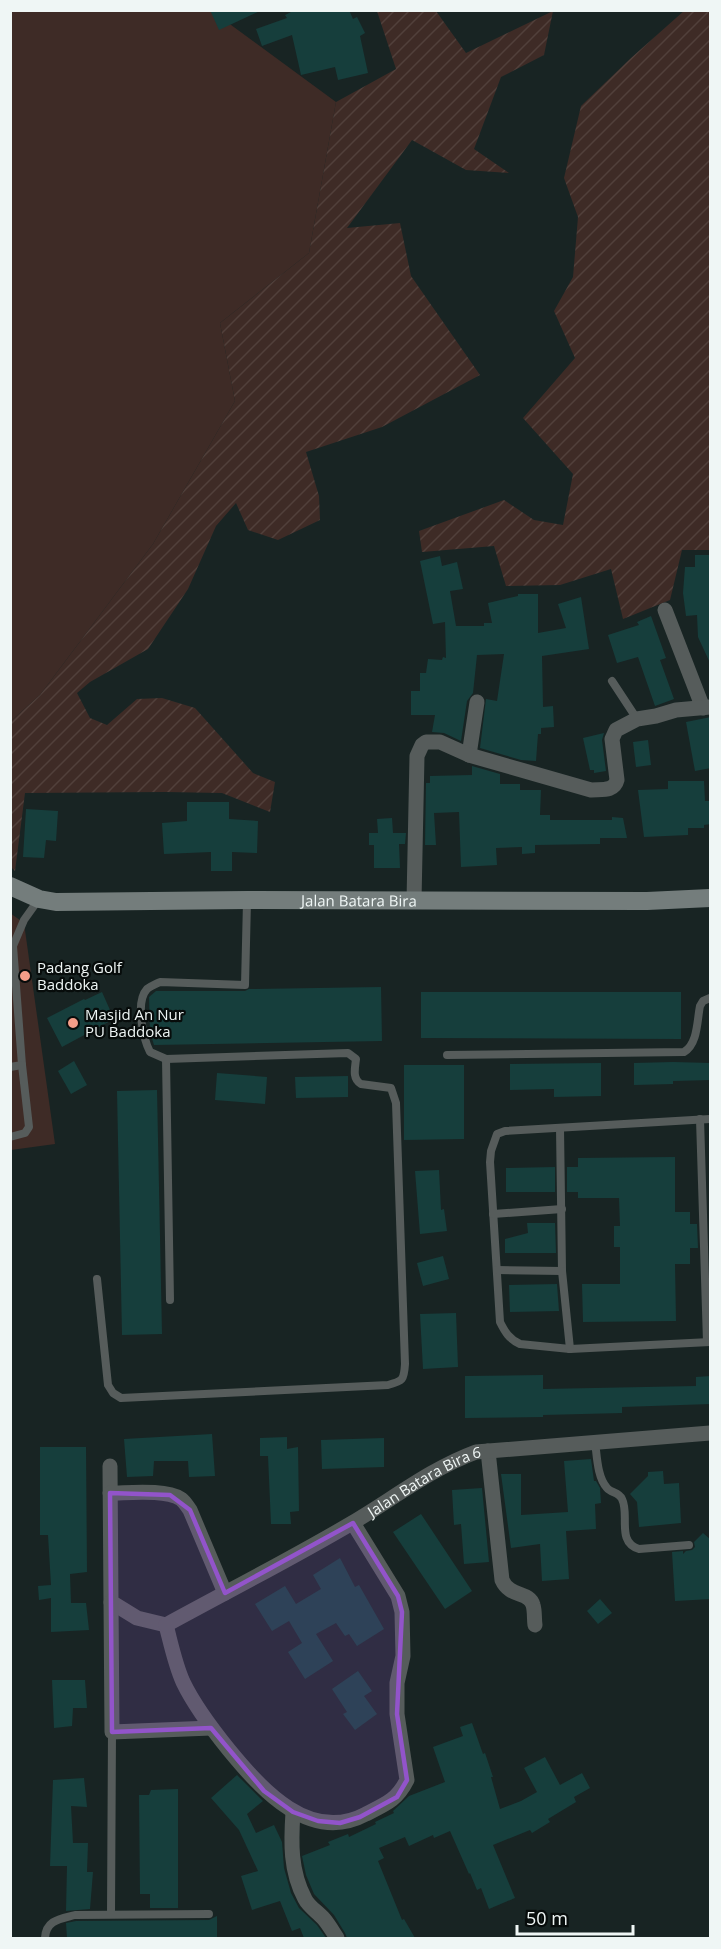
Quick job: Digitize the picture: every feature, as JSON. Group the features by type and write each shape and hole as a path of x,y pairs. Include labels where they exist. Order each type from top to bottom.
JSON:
{"street":[{"path":"414,901 417,756 422,745 430,741 440,742 469,755 591,790 612,788 616,780 614,734 619,727 638,719 676,710 707,708 665,610"},
{"path":"469,755 477,702"},
{"name":"Jalan Batara Bira","path":"10,886 39,899 56,902 647,901 711,898"},
{"name":"Jalan Batara Bira 6","path":"166,1625 353,1523 435,1471 476,1452 711,1433"},
{"path":"488,1451 502,1580 509,1591 526,1596 531,1600 535,1625"},
{"path":"110,1466 112,1732 211,1728"},
{"path":"110,1493 162,1494 184,1501 190,1510 225,1593"},
{"path":"111,1602 137,1618 166,1625 173,1654 193,1701 211,1728 264,1791 294,1812 318,1821 340,1823 360,1817 397,1797 407,1780 397,1714 397,1683 403,1656 402,1612 398,1596 353,1523"},
{"path":"294,1812 291,1858 300,1885 305,1899 337,1938"}],"lane":[{"path":"612,681 638,719"},
{"path":"10,1137 25,1133 29,1127 22,1065 14,946 24,920 39,899"},
{"path":"97,1279 108,1384 113,1393 121,1398 388,1385 400,1382 404,1376 396,1103 391,1088 357,1082 356,1059 348,1053 166,1059 150,1052 147,1046 141,1014 143,996 148,988 160,982 245,985 247,900"},
{"path":"447,1055 684,1052 689,1049 693,1041 700,1006 703,1001 711,998"},
{"path":"166,1059 170,1300"},
{"path":"10,1067 22,1065"},
{"path":"700,1119 709,1342 570,1348 520,1344 508,1337 500,1322 490,1162 491,1150 497,1134 505,1131 700,1119 711,1119"},
{"path":"560,1128 562,1271 570,1348"},
{"path":"494,1214 562,1209"},
{"path":"497,1270 562,1271"},
{"path":"595,1442 601,1476 606,1487 622,1499 626,1532 632,1547 639,1549 689,1545"},
{"path":"111,1914 112,1732"},
{"path":"45,1938 48,1926 54,1920 75,1915 209,1914"}],"highlighted area":[{"path":"110,1493 170,1495 190,1510 225,1593 353,1523 398,1596 402,1612 397,1714 407,1780 397,1797 360,1817 340,1823 318,1821 293,1812 264,1791 211,1728 112,1732"}],"shaded area":[{"path":"685,10 710,11 710,550 682,550 670,600 623,619 611,569 560,585 506,586 494,546 422,552 419,531 504,500 534,520 563,525 573,474 523,418 575,358 554,311 573,277 578,217 564,178 581,106"},
{"path":"11,11 212,11 336,102 309,253 220,323 235,401 153,544 40,695 11,721"},
{"path":"377,11 436,11 466,53 553,11 544,55 501,77 474,149 509,173 466,170 412,140 347,228 400,223 411,276 480,375 382,427 306,452 319,496 320,520 278,540 248,530 236,503 216,526 188,589 148,649 90,682 77,693 90,718 107,725 137,699 162,698 195,708 253,773 275,782 270,812 222,793 25,793 15,871 10,866 11,721 40,695 153,544 235,401 220,323 309,253 336,102 396,69"},
{"path":"10,913 24,923 55,1144 11,1150"}],"building":[{"path":"210,10 262,10 219,30"},
{"path":"295,10 349,10 353,19 357,17 365,33 360,36 368,73 338,80 335,67 301,75 292,35 262,46 256,29 287,18 285,15"},
{"path":"695,555 710,555 711,665 698,637 697,615 686,616 683,593 685,567 695,567"},
{"path":"440,556 442,566 457,562 463,589 450,591 456,626 484,626 484,623 492,623 488,603 518,596 518,594 538,594 538,633 566,628 558,604 581,597 589,649 542,656 543,707 553,706 554,727 541,728 541,734 538,734 536,761 521,760 480,748 486,699 497,701 504,654 477,655 473,693 467,701 461,741 444,733 432,732 435,715 411,715 411,691 420,691 420,673 426,673 428,659 446,658 445,622 433,624 420,561"},
{"path":"651,616 666,658 660,660 674,699 655,706 638,657 617,663 608,635 639,625 637,622"},
{"path":"711,717 711,768 695,771 686,722"},
{"path":"604,733 602,740 606,771 594,773 594,770 590,770 583,738"},
{"path":"648,740 651,765 636,767 633,742"},
{"path":"472,766 500,774 500,784 520,784 520,790 541,790 540,815 550,815 550,820 623,818 627,838 600,838 600,844 535,845 535,853 522,854 522,847 496,848 497,865 461,867 459,812 434,813 436,845 425,845 426,783 430,783 430,776 472,775"},
{"path":"668,781 704,781 705,801 711,801 711,824 704,825 704,828 688,828 688,835 644,837 638,790 668,789"},
{"path":"187,802 229,802 229,819 258,821 257,853 232,852 232,871 211,871 211,852 164,854 162,823 187,821"},
{"path":"26,809 58,811 56,841 46,840 44,858 23,857"},
{"path":"392,818 393,833 406,833 405,844 399,844 400,868 374,868 374,845 369,845 369,833 378,833 377,819"},
{"path":"381,987 382,1041 154,1045 150,1032 149,997 156,991"},
{"name":"Masjid An Nur PU Baddoka","path":"102,992 114,1019 62,1047 47,1018"},
{"path":"421,992 681,992 681,1039 421,1038"},
{"path":"74,1061 87,1085 71,1094 58,1071"},
{"path":"601,1063 601,1096 554,1097 554,1089 510,1090 510,1064"},
{"path":"634,1063 711,1063 711,1080 634,1085"},
{"path":"404,1065 464,1065 464,1139 404,1140"},
{"path":"217,1073 267,1077 265,1104 215,1100"},
{"path":"348,1076 348,1097 296,1098 295,1077"},
{"path":"157,1090 162,1334 122,1335 117,1091"},
{"path":"675,1157 675,1212 690,1212 690,1224 697,1224 698,1248 690,1248 690,1264 675,1264 676,1321 583,1322 582,1284 620,1284 620,1247 614,1247 614,1226 620,1226 619,1198 578,1198 578,1192 567,1192 567,1167 578,1167 578,1158"},
{"path":"555,1167 555,1192 506,1192 506,1168"},
{"path":"439,1170 441,1210 444,1209 447,1231 420,1234 415,1171"},
{"path":"527,1223 555,1223 556,1253 505,1253 505,1239 528,1233"},
{"path":"443,1256 449,1279 423,1286 417,1263"},
{"path":"557,1284 559,1311 510,1312 509,1285"},
{"path":"456,1313 458,1367 423,1369 420,1314"},
{"path":"543,1375 543,1389 696,1386 696,1377 711,1376 711,1404 622,1407 622,1413 465,1418 465,1376"},
{"path":"212,1434 215,1476 189,1477 188,1461 154,1461 153,1476 127,1477 124,1439"},
{"path":"287,1437 287,1449 298,1447 299,1511 290,1512 291,1524 271,1524 268,1456 260,1456 260,1438"},
{"path":"384,1438 384,1467 322,1469 321,1440"},
{"path":"40,1447 86,1447 87,1572 70,1574 71,1603 86,1603 89,1630 51,1632 51,1598 39,1600 38,1586 51,1585 48,1535 40,1535"},
{"path":"591,1459 594,1481 600,1488 601,1503 595,1504 596,1529 566,1531 569,1579 542,1581 540,1544 511,1548 501,1474 521,1474 521,1515 568,1512 564,1461"},
{"path":"663,1471 664,1484 679,1483 681,1523 639,1527 637,1502 630,1494 648,1476 648,1472"},
{"path":"482,1488 489,1562 464,1564 461,1524 454,1525 452,1490"},
{"path":"421,1514 472,1591 445,1609 393,1532"},
{"path":"703,1533 711,1540 711,1599 675,1601 672,1552 683,1551 683,1554 692,1550 695,1547 694,1542"},
{"path":"340,1558 355,1587 359,1585 384,1629 357,1646 349,1634 345,1636 336,1623 316,1634 333,1661 305,1679 288,1652 302,1643 289,1621 272,1631 255,1604 285,1586 296,1604 321,1589 313,1575"},
{"path":"600,1599 612,1613 598,1624 587,1611"},
{"path":"358,1671 372,1691 364,1696 377,1714 355,1730 343,1714 347,1712 332,1689"},
{"path":"52,1680 85,1680 87,1708 73,1708 72,1726 54,1728"},
{"path":"472,1723 493,1777 491,1777 500,1809 537,1792 524,1768 545,1757 560,1785 582,1773 590,1788 574,1797 576,1802 548,1819 550,1822 532,1833 530,1830 493,1845 515,1898 489,1909 481,1888 477,1890 469,1874 450,1831 434,1838 433,1835 409,1846 405,1837 379,1848 384,1858 378,1861 402,1920 404,1919 415,1938 347,1938 334,1915 314,1894 306,1875 302,1856 330,1845 328,1842 348,1834 349,1837 376,1824 375,1822 394,1813 393,1811 409,1796 445,1782 433,1747 463,1736 460,1727"},
{"path":"237,1775 263,1801 247,1814 256,1833 274,1825 282,1842 284,1868 291,1893 299,1908 317,1925 326,1938 304,1938 300,1928 292,1931 280,1901 252,1910 241,1876 258,1871 239,1830 211,1798"},
{"path":"84,1778 87,1807 71,1806 73,1843 88,1843 87,1872 93,1872 90,1909 66,1911 67,1866 50,1866 53,1780"},
{"path":"178,1789 178,1908 150,1908 150,1894 140,1894 139,1795 149,1795 151,1790"},
{"path":"217,1916 217,1938 67,1938 66,1923 76,1921 209,1920"}],"place":[{"name":"Padang Golf Baddoka","path":"25,976"},
{"name":"Masjid An Nur PU Baddoka","path":"73,1023"}]}
